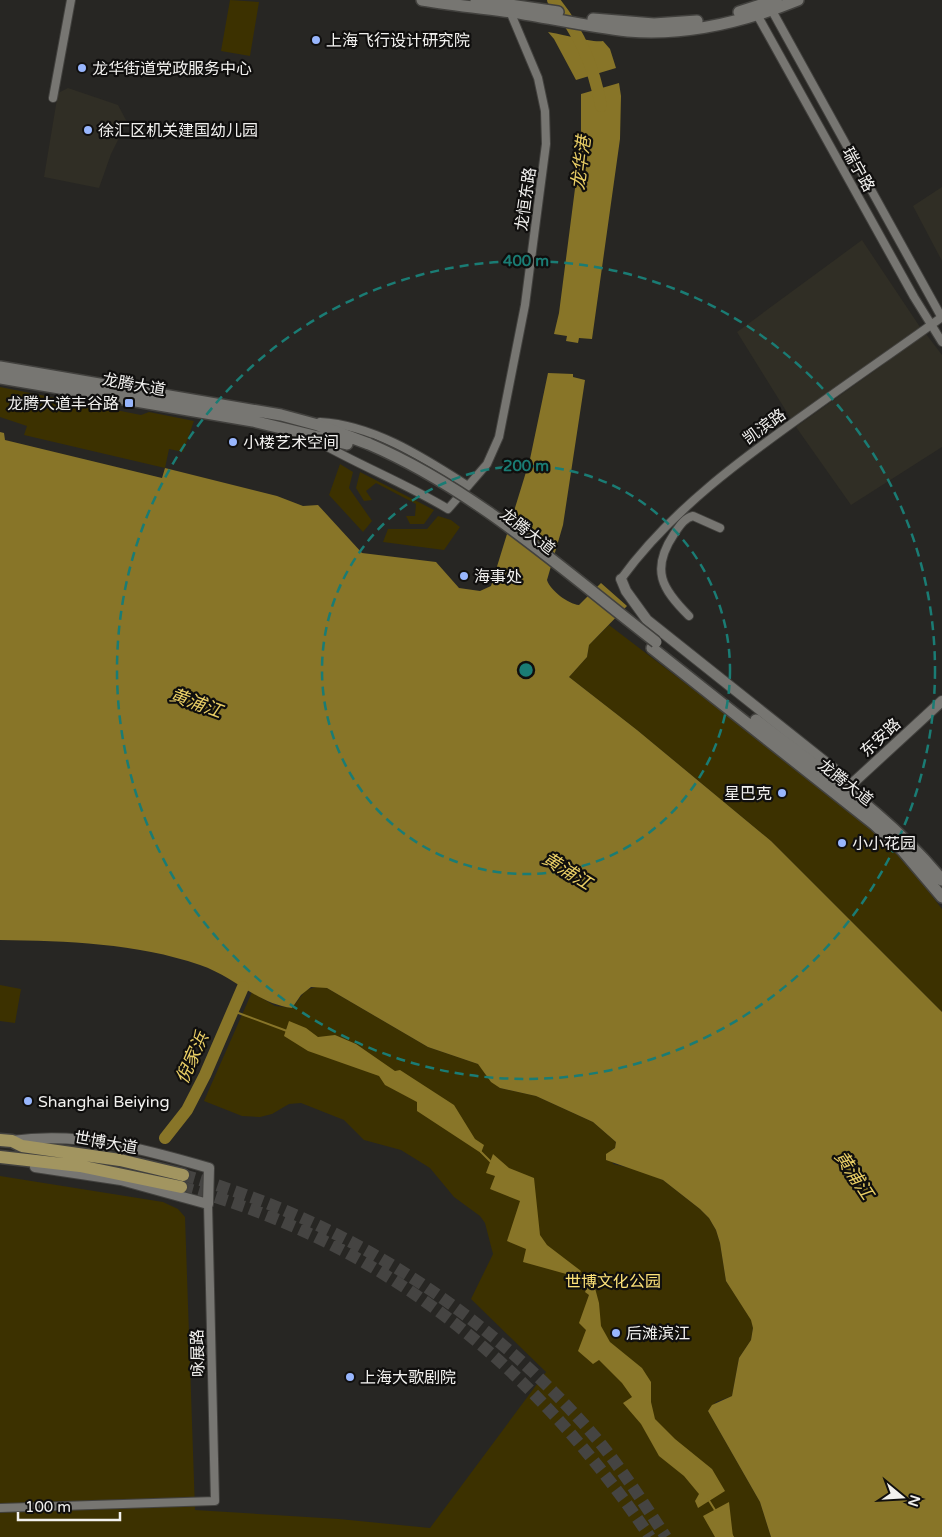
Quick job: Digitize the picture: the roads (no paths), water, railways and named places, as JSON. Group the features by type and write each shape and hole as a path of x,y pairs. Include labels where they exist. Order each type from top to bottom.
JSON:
{"main road":[{"path":"422,0 508,5"},
{"path":"476,0 508,5 603,28 654,32 680,31 726,24 771,5 798,0"},
{"path":"535,12 629,23 680,23 755,12"},
{"name":"龙腾大道","path":"0,367 255,410 418,467 474,502 842,793 896,829 942,880"},
{"name":"龙腾大道","path":"0,378 253,421 304,427"},
{"name":"龙腾大道","path":"842,793 896,844 942,896"},
{"name":"世博大道","path":"0,1158 14,1147 114,1172 182,1181"}],"street":[{"path":"53,98 71,0"},
{"name":"龙恒东路","path":"304,427 348,459 408,486 448,509 490,458 499,438 523,314 546,144 545,111 538,78 508,5"},
{"name":"瑞宁路","path":"771,5 942,318"},
{"name":"瑞宁路","path":"755,12 930,325 942,342"},
{"name":"凯滨路","path":"621,580 667,527 713,482 760,446 942,318"},
{"path":"304,427 340,425 373,435 422,458 468,486"},
{"path":"689,616 670,597 663,582 661,564 665,550 673,536 689,517 693,516 720,528"},
{"path":"621,580 647,620 838,772 842,793"},
{"name":"东安路","path":"842,793 942,701"},
{"path":"0,1158 121,1180 208,1204 209,1168 155,1152 82,1139 37,1137 14,1147"},
{"name":"咏展路","path":"0,1508 215,1502 208,1204"}],"water":[{"path":"548,32 584,40 603,41 610,49 616,68 576,80 554,39"},
{"path":"619,83 621,96 620,139 592,339 579,338 578,343 566,341 567,336 554,334 559,313 581,142 581,94"},
{"name":"黄浦江","path":"548,373 573,374 573,377 585,380 563,525 547,580 556,592 575,604 579,605 601,583 627,606 589,645 587,657 569,677 637,730 771,841 942,1012 942,1537 771,1537 760,1502 708,1411 712,1405 732,1396 739,1358 751,1340 753,1328 751,1320 726,1281 716,1230 709,1218 700,1209 663,1180 606,1160 606,1154 615,1148 616,1142 593,1122 536,1096 500,1088 491,1082 478,1064 428,1047 327,988 311,987 301,995 292,1008 257,996 224,976 200,965 151,952 51,941 0,940 0,432 4,433 5,440 162,478 165,468 277,496 303,506 318,505 362,553 436,562 459,588 480,591 491,586 530,459"},
{"path":"289,1021 306,1028 318,1037 335,1035 356,1044 395,1071 400,1070 454,1105 475,1139 484,1145 481,1153 417,1111 417,1102 385,1085 379,1076 308,1051 284,1036"},
{"path":"493,1154 509,1168 534,1178 540,1235 547,1245 581,1271 577,1277 523,1262 526,1249 507,1241 520,1201 490,1189 495,1176 486,1173"},
{"path":"592,1277 599,1303 601,1326 610,1342 642,1368 651,1382 651,1402 655,1419 675,1439 712,1469 725,1491 698,1508 695,1501 699,1494 684,1476 659,1456 641,1424 623,1403 632,1397 622,1383 599,1360 593,1364 578,1351 586,1330 579,1323 589,1295 585,1292"},
{"path":"729,1502 733,1537 715,1537 703,1516"}],"waterway":[{"name":"龙华港","path":"553,0 570,24 584,50 594,77 601,106"},
{"name":"倪家浜","path":"165,1138 187,1110 205,1075 243,987"},
{"path":"233,1011 287,1031"},
{"path":"481,1152 492,1163"},
{"path":"578,1274 590,1287"},
{"path":"708,1499 715,1510"},
{"path":"730,1532 733,1537"}],"tunnel":[{"path":"183,1175 242,1194 300,1217 356,1244 409,1276 460,1311 508,1350 554,1392 596,1438 624,1474 666,1537"},
{"path":"181,1187 254,1210 323,1240 387,1276 448,1318 504,1366 557,1418 605,1475 650,1537"}],"place":[{"name":"上海飞行设计研究院","path":"316,40"},
{"name":"龙华街道党政服务中心","path":"82,68"},
{"name":"徐汇区机关建国幼儿园","path":"88,130"},
{"name":"龙腾大道丰谷路","path":"129,403"},
{"name":"小楼艺术空间","path":"233,442"},
{"name":"海事处","path":"464,576"},
{"name":"星巴克","path":"782,793"},
{"name":"小小花园","path":"842,843"},
{"name":"Shanghai Beiying","path":"28,1101"},
{"name":"后滩滨江","path":"616,1333"},
{"name":"上海大歌剧院","path":"350,1377"}],"park label":[{"name":"世博文化公园","path":"613,1281"}]}
